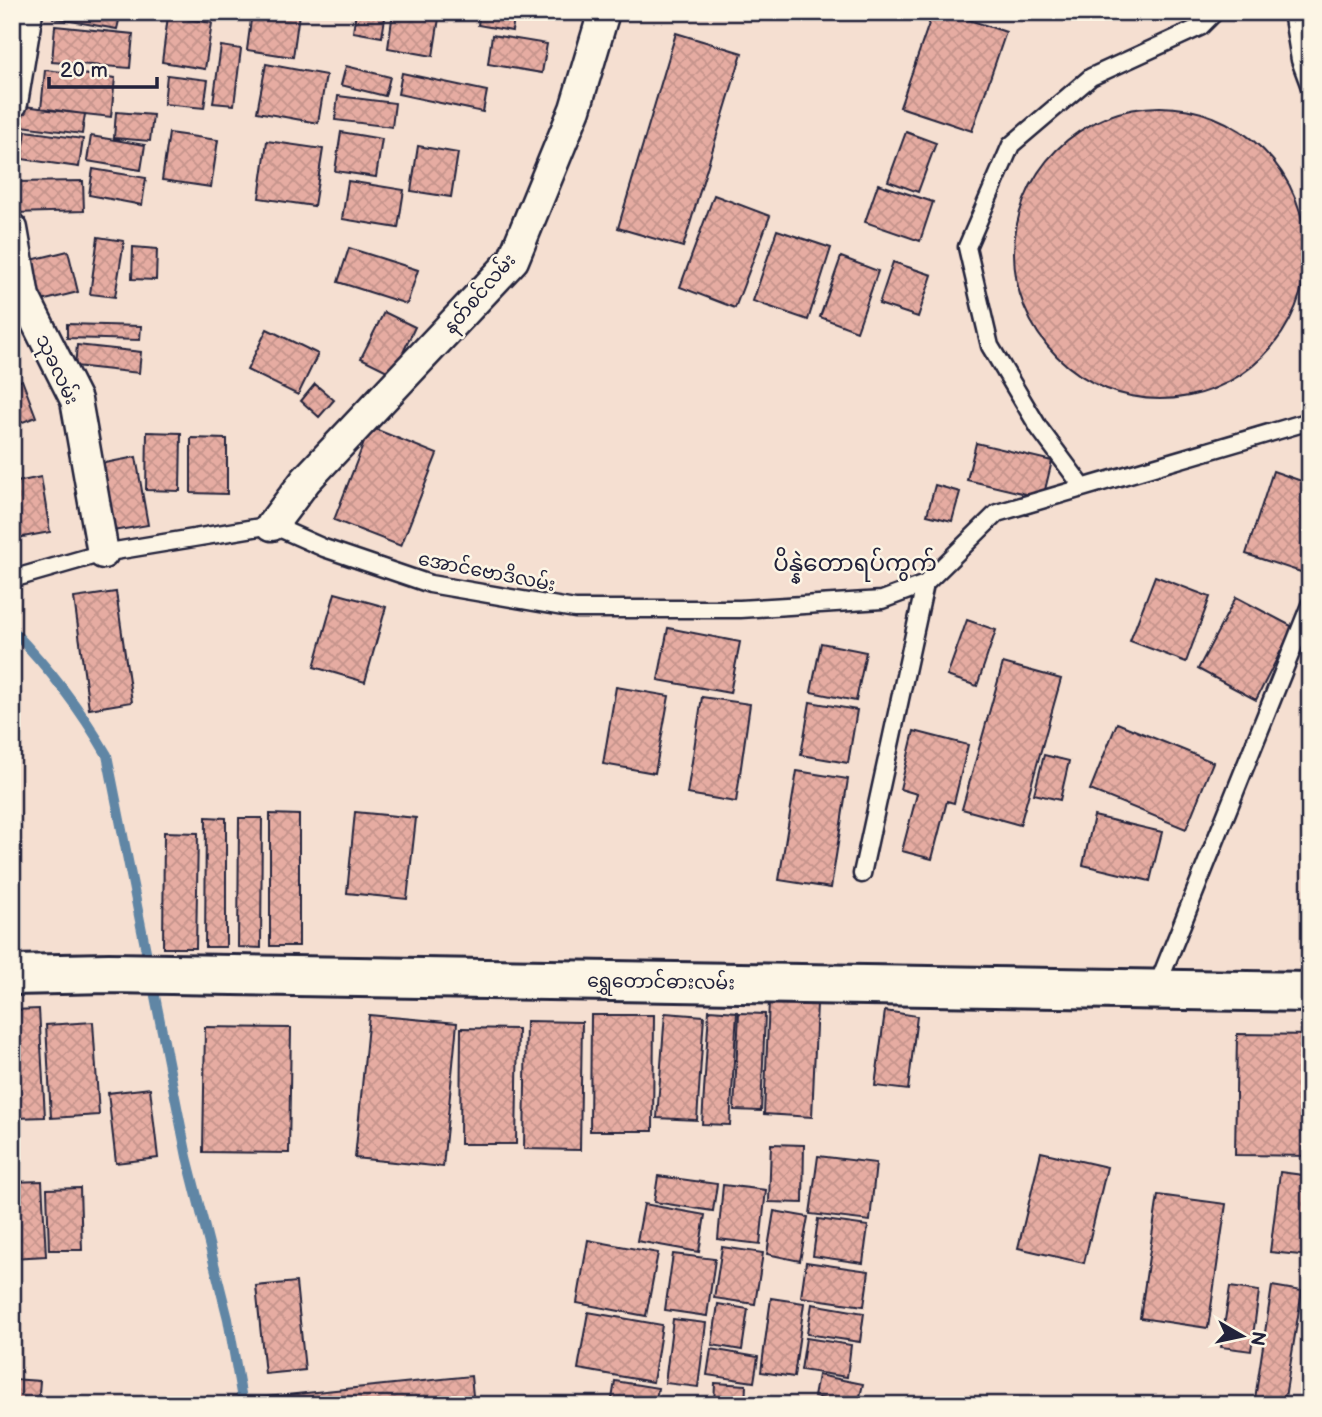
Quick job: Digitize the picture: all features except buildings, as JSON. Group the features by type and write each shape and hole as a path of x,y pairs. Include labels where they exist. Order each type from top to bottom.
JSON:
{"street":[{"path":"12,103 27,12"},
{"name":"နတ်စင်လမ်း","path":"272,525 306,480 513,260 575,109 604,12"},
{"name":"သုခလမ်း","path":"12,229 23,297 76,400 103,553"},
{"name":"ရွှေတောင်ဓားလမ်း","path":"12,975 109,973 1310,992"}],"lane":[{"path":"1082,486 1039,428 990,346 967,247 1011,145 1091,77 1200,27 1215,12"},
{"path":"1292,12 1300,60 1310,87"},
{"path":"862,874 925,584 997,513 1310,421"},
{"path":"12,579 103,553 272,525"},
{"name":"အောင်ဗောဒိလမ်း","path":"272,525 324,548 430,584 575,609 740,609 883,600 925,584"},
{"path":"1156,989 1310,604"}],"waterway":[{"path":"12,630 64,690 107,755 187,1157 228,1319 243,1405"}],"district":[{"name":"ပိန္နဲတောရပ်ကွက်","path":"855,563"}]}
